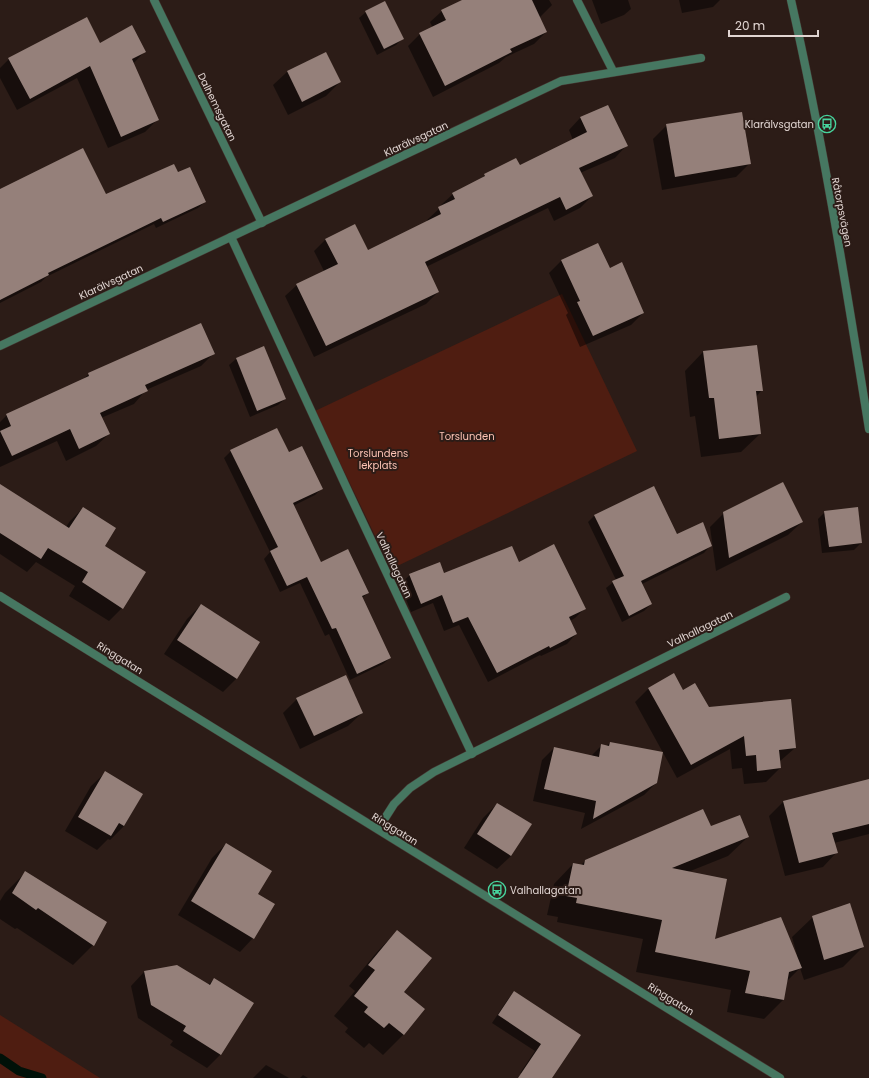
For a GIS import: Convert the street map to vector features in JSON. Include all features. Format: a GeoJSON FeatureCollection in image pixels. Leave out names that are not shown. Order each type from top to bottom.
{"type":"FeatureCollection","features":[{"type":"Feature","properties":{"kind":"street","name":"Dalhemsgatan"},"geometry":{"type":"LineString","coordinates":[[154,0],[262,223]]}},
{"type":"Feature","properties":{"kind":"street"},"geometry":{"type":"LineString","coordinates":[[577,0],[613,71]]}},
{"type":"Feature","properties":{"kind":"street","name":"Råtorpsvägen"},"geometry":{"type":"LineString","coordinates":[[790,0],[800,42],[841,258],[869,429]]}},
{"type":"Feature","properties":{"kind":"street","name":"Klarälvsgatan"},"geometry":{"type":"LineString","coordinates":[[0,346],[561,81],[613,71],[701,58]]}},
{"type":"Feature","properties":{"kind":"street","name":"Valhallagatan"},"geometry":{"type":"LineString","coordinates":[[231,237],[349,493],[472,754]]}},
{"type":"Feature","properties":{"kind":"street","name":"Ringgatan"},"geometry":{"type":"LineString","coordinates":[[0,596],[780,1078]]}},
{"type":"Feature","properties":{"kind":"street","name":"Valhallagatan"},"geometry":{"type":"LineString","coordinates":[[378,829],[394,804],[410,788],[434,772],[786,597]]}},
{"type":"Feature","properties":{"kind":"green space","name":"Torslunden"},"geometry":{"type":"Polygon","coordinates":[[[562,294],[637,451],[391,569],[315,411],[562,294]]]}},
{"type":"Feature","properties":{"kind":"green space"},"geometry":{"type":"Polygon","coordinates":[[[0,1015],[100,1078],[0,1078],[0,1015]]]}},
{"type":"Feature","properties":{"kind":"building"},"geometry":{"type":"Polygon","coordinates":[[[462,0],[532,0],[547,32],[510,49],[512,52],[445,86],[419,33],[446,20],[441,10],[462,0]]]}},
{"type":"Feature","properties":{"kind":"building"},"geometry":{"type":"Polygon","coordinates":[[[385,1],[404,39],[384,49],[365,11],[385,1]]]}},
{"type":"Feature","properties":{"kind":"building"},"geometry":{"type":"Polygon","coordinates":[[[87,17],[100,43],[132,25],[146,52],[132,59],[159,120],[121,137],[90,66],[30,99],[8,58],[87,17]]]}},
{"type":"Feature","properties":{"kind":"building"},"geometry":{"type":"Polygon","coordinates":[[[326,52],[341,82],[302,102],[287,71],[326,52]]]}},
{"type":"Feature","properties":{"kind":"building"},"geometry":{"type":"Polygon","coordinates":[[[608,105],[628,146],[579,168],[593,196],[566,210],[560,197],[425,262],[439,292],[326,346],[296,284],[338,264],[325,239],[355,224],[368,250],[441,214],[438,207],[455,199],[452,193],[485,176],[484,174],[516,158],[520,165],[587,132],[580,117],[608,105]]]}},
{"type":"Feature","properties":{"kind":"building"},"geometry":{"type":"Polygon","coordinates":[[[742,112],[751,164],[675,177],[666,124],[742,112]]]}},
{"type":"Feature","properties":{"kind":"building"},"geometry":{"type":"Polygon","coordinates":[[[83,148],[106,194],[174,164],[178,172],[190,167],[206,202],[163,222],[161,218],[48,273],[49,275],[0,300],[0,189],[83,148]]]}},
{"type":"Feature","properties":{"kind":"building"},"geometry":{"type":"Polygon","coordinates":[[[598,243],[610,268],[622,262],[644,313],[593,336],[577,302],[580,301],[561,260],[598,243]]]}},
{"type":"Feature","properties":{"kind":"building"},"geometry":{"type":"Polygon","coordinates":[[[201,323],[215,354],[145,385],[148,391],[100,413],[110,434],[79,449],[70,429],[12,456],[0,431],[11,426],[6,414],[89,376],[88,373],[201,323]]]}},
{"type":"Feature","properties":{"kind":"building"},"geometry":{"type":"Polygon","coordinates":[[[757,345],[763,391],[756,391],[761,434],[719,439],[714,398],[709,398],[703,351],[757,345]]]}},
{"type":"Feature","properties":{"kind":"building"},"geometry":{"type":"Polygon","coordinates":[[[264,346],[286,399],[257,411],[236,358],[264,346]]]}},
{"type":"Feature","properties":{"kind":"building"},"geometry":{"type":"Polygon","coordinates":[[[277,428],[289,452],[302,446],[323,489],[293,503],[321,562],[348,549],[369,593],[362,596],[391,658],[357,674],[336,628],[332,629],[307,577],[287,586],[270,551],[278,547],[230,450],[277,428]]]}},
{"type":"Feature","properties":{"kind":"building"},"geometry":{"type":"Polygon","coordinates":[[[783,482],[803,522],[729,558],[723,512],[783,482]]]}},
{"type":"Feature","properties":{"kind":"building"},"geometry":{"type":"Polygon","coordinates":[[[0,484],[69,528],[83,507],[116,528],[105,546],[146,572],[123,609],[82,582],[88,572],[48,548],[41,559],[0,533],[0,484]]]}},
{"type":"Feature","properties":{"kind":"building"},"geometry":{"type":"Polygon","coordinates":[[[654,486],[677,534],[703,522],[712,546],[641,581],[652,604],[629,616],[612,581],[624,576],[594,515],[654,486]]]}},
{"type":"Feature","properties":{"kind":"building"},"geometry":{"type":"Polygon","coordinates":[[[858,507],[862,543],[829,547],[824,511],[858,507]]]}},
{"type":"Feature","properties":{"kind":"building"},"geometry":{"type":"Polygon","coordinates":[[[554,544],[586,609],[569,617],[577,634],[550,648],[549,646],[497,673],[468,617],[453,623],[442,595],[421,604],[409,574],[440,562],[444,573],[512,546],[519,562],[554,544]]]}},
{"type":"Feature","properties":{"kind":"building"},"geometry":{"type":"Polygon","coordinates":[[[201,604],[260,642],[237,679],[177,640],[201,604]]]}},
{"type":"Feature","properties":{"kind":"building"},"geometry":{"type":"Polygon","coordinates":[[[674,673],[683,690],[695,683],[709,707],[791,699],[796,748],[779,750],[781,768],[757,771],[756,755],[746,756],[744,736],[691,765],[648,688],[674,673]]]}},
{"type":"Feature","properties":{"kind":"building"},"geometry":{"type":"Polygon","coordinates":[[[346,675],[363,713],[314,736],[296,698],[346,675]]]}},
{"type":"Feature","properties":{"kind":"building"},"geometry":{"type":"Polygon","coordinates":[[[610,742],[663,752],[657,783],[593,819],[596,801],[544,789],[554,747],[599,757],[601,744],[609,746],[610,742]]]}},
{"type":"Feature","properties":{"kind":"building"},"geometry":{"type":"Polygon","coordinates":[[[105,771],[143,794],[124,826],[119,823],[111,836],[78,817],[105,771]]]}},
{"type":"Feature","properties":{"kind":"building"},"geometry":{"type":"Polygon","coordinates":[[[869,779],[869,824],[832,833],[838,853],[799,863],[783,801],[869,779]]]}},
{"type":"Feature","properties":{"kind":"building"},"geometry":{"type":"Polygon","coordinates":[[[497,803],[532,824],[511,856],[477,834],[497,803]]]}},
{"type":"Feature","properties":{"kind":"building"},"geometry":{"type":"Polygon","coordinates":[[[703,809],[711,826],[740,815],[749,837],[672,868],[727,879],[715,939],[781,917],[802,968],[789,972],[784,1000],[745,993],[750,971],[655,952],[662,920],[576,903],[577,898],[566,896],[573,863],[584,865],[585,860],[703,809]]]}},
{"type":"Feature","properties":{"kind":"building"},"geometry":{"type":"Polygon","coordinates":[[[226,843],[272,871],[258,894],[275,904],[254,939],[191,901],[226,843]]]}},
{"type":"Feature","properties":{"kind":"building"},"geometry":{"type":"Polygon","coordinates":[[[25,871],[107,922],[94,946],[38,908],[36,910],[12,893],[25,871]]]}},
{"type":"Feature","properties":{"kind":"building"},"geometry":{"type":"Polygon","coordinates":[[[850,903],[864,947],[824,960],[812,916],[850,903]]]}},
{"type":"Feature","properties":{"kind":"building"},"geometry":{"type":"Polygon","coordinates":[[[397,930],[432,958],[404,992],[425,1009],[404,1035],[389,1023],[384,1028],[364,1012],[368,1007],[354,996],[375,970],[368,965],[397,930]]]}},
{"type":"Feature","properties":{"kind":"building"},"geometry":{"type":"Polygon","coordinates":[[[177,965],[210,985],[214,978],[254,1003],[221,1055],[183,1031],[186,1026],[151,1005],[144,971],[177,965]]]}},
{"type":"Feature","properties":{"kind":"building"},"geometry":{"type":"Polygon","coordinates":[[[514,991],[581,1035],[552,1078],[518,1078],[541,1044],[498,1015],[514,991]]]}},
{"type":"Feature","properties":{"kind":"waterway"},"geometry":{"type":"LineString","coordinates":[[0,1058],[19,1071],[42,1078]]}},
{"type":"Feature","properties":{"kind":"place","name":"Klarälvsgatan"},"geometry":{"type":"Point","coordinates":[827,124]}},
{"type":"Feature","properties":{"kind":"place","name":"Valhallagatan"},"geometry":{"type":"Point","coordinates":[497,890]}},
{"type":"Feature","properties":{"kind":"park label","name":"Torslundens lekplats"},"geometry":{"type":"Point","coordinates":[378,458]}}]}
